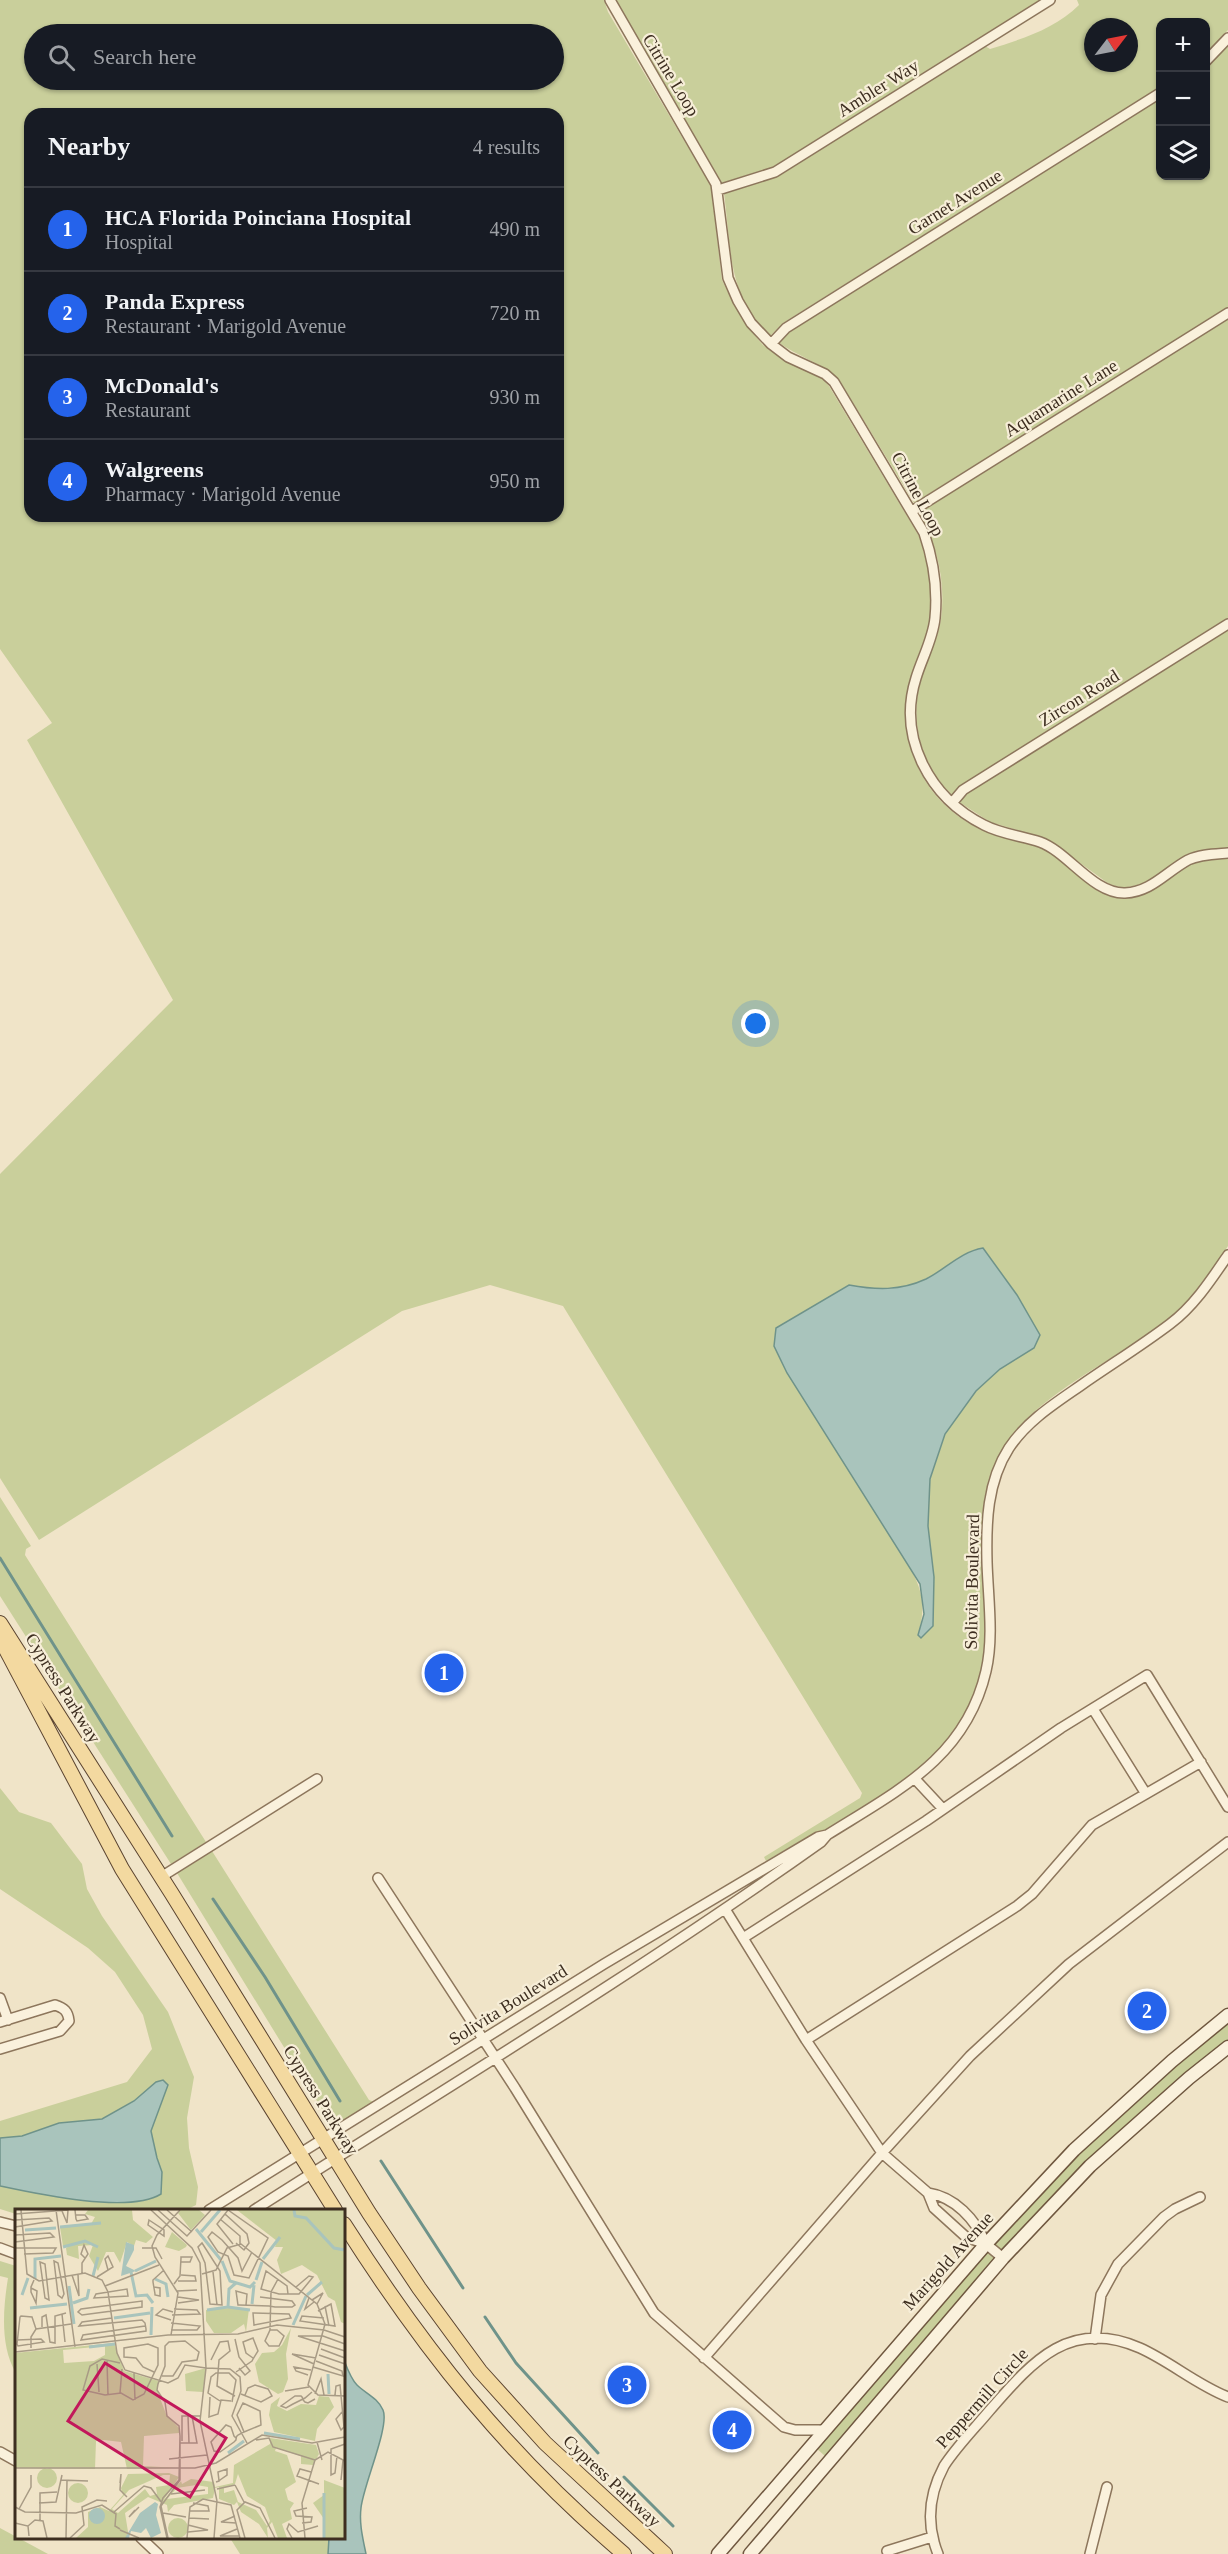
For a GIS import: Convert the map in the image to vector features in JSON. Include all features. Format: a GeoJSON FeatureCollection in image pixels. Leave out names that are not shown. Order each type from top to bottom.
{"type":"FeatureCollection","features":[{"type":"Feature","properties":{"kind":"main road","name":"Cypress Parkway"},"geometry":{"type":"LineString","coordinates":[[0,1623],[419,2288],[480,2371],[545,2444],[665,2554]]}},
{"type":"Feature","properties":{"kind":"main road","name":"Cypress Parkway"},"geometry":{"type":"LineString","coordinates":[[0,1638],[122,1869],[334,2209]]}},
{"type":"Feature","properties":{"kind":"main road","name":"Marigold Avenue"},"geometry":{"type":"LineString","coordinates":[[718,2554],[986,2244],[1074,2150],[1172,2061],[1228,2015]]}},
{"type":"Feature","properties":{"kind":"main road"},"geometry":{"type":"LineString","coordinates":[[750,2554],[1003,2258],[1090,2166],[1189,2078],[1228,2047]]}},
{"type":"Feature","properties":{"kind":"main road"},"geometry":{"type":"LineString","coordinates":[[345,2226],[420,2338],[473,2405],[550,2488],[624,2554]]}},
{"type":"Feature","properties":{"kind":"street","name":"Citrine Loop"},"geometry":{"type":"LineString","coordinates":[[610,0],[718,190],[728,278],[751,323],[771,344],[788,357],[825,374],[834,382],[924,533],[933,560],[937,590],[935,620],[915,679],[911,726],[921,762],[929,778],[951,803],[969,817],[987,827],[1043,843],[1106,888],[1122,893],[1149,888],[1189,860],[1228,853]]}},
{"type":"Feature","properties":{"kind":"street","name":"Ambler Way"},"geometry":{"type":"LineString","coordinates":[[718,190],[775,172],[1050,0]]}},
{"type":"Feature","properties":{"kind":"street"},"geometry":{"type":"LineString","coordinates":[[1210,57],[1228,38]]}},
{"type":"Feature","properties":{"kind":"street","name":"Garnet Avenue"},"geometry":{"type":"LineString","coordinates":[[771,344],[786,328],[1156,96]]}},
{"type":"Feature","properties":{"kind":"street","name":"Aquamarine Lane"},"geometry":{"type":"LineString","coordinates":[[912,511],[1228,313]]}},
{"type":"Feature","properties":{"kind":"street","name":"Zircon Road"},"geometry":{"type":"LineString","coordinates":[[951,803],[963,790],[1228,624]]}},
{"type":"Feature","properties":{"kind":"street","name":"Solivita Boulevard"},"geometry":{"type":"LineString","coordinates":[[257,2209],[725,1909],[828,1835],[915,1779],[950,1747],[970,1715],[986,1670],[989,1636],[986,1529],[993,1482],[1009,1448],[1039,1414],[1172,1323],[1203,1291],[1228,1255]]}},
{"type":"Feature","properties":{"kind":"street"},"geometry":{"type":"LineString","coordinates":[[743,1938],[1147,1675],[1228,1807]]}},
{"type":"Feature","properties":{"kind":"street"},"geometry":{"type":"LineString","coordinates":[[1092,1709],[1146,1794]]}},
{"type":"Feature","properties":{"kind":"street"},"geometry":{"type":"LineString","coordinates":[[806,2040],[897,1980],[1017,1906],[1032,1894],[1092,1825],[1201,1762]]}},
{"type":"Feature","properties":{"kind":"street"},"geometry":{"type":"LineString","coordinates":[[160,1877],[316,1779]]}},
{"type":"Feature","properties":{"kind":"street"},"geometry":{"type":"LineString","coordinates":[[915,1779],[943,1809]]}},
{"type":"Feature","properties":{"kind":"street","name":"Solivita Boulevard"},"geometry":{"type":"LineString","coordinates":[[212,2209],[755,1874],[818,1837],[828,1835]]}},
{"type":"Feature","properties":{"kind":"street"},"geometry":{"type":"LineString","coordinates":[[704,2358],[882,2152],[970,2056],[1069,1964],[1228,1842]]}},
{"type":"Feature","properties":{"kind":"street"},"geometry":{"type":"LineString","coordinates":[[378,1878],[483,2040],[654,2313],[784,2427],[795,2430],[824,2430]]}},
{"type":"Feature","properties":{"kind":"street"},"geometry":{"type":"LineString","coordinates":[[725,1909],[806,2040],[882,2152],[928,2193],[934,2208],[966,2237],[986,2244],[1003,2258]]}},
{"type":"Feature","properties":{"kind":"street"},"geometry":{"type":"LineString","coordinates":[[0,1998],[4,2021],[55,2005],[63,2007],[68,2014],[69,2021],[60,2031],[0,2049]]}},
{"type":"Feature","properties":{"kind":"street"},"geometry":{"type":"LineString","coordinates":[[928,2193],[943,2195],[977,2224],[986,2244]]}},
{"type":"Feature","properties":{"kind":"street"},"geometry":{"type":"LineString","coordinates":[[1095,2339],[1101,2295],[1118,2264],[1164,2217],[1200,2197]]}},
{"type":"Feature","properties":{"kind":"street"},"geometry":{"type":"LineString","coordinates":[[0,2222],[15,2226]]}},
{"type":"Feature","properties":{"kind":"street"},"geometry":{"type":"LineString","coordinates":[[0,2248],[15,2253]]}},
{"type":"Feature","properties":{"kind":"street","name":"Peppermill Circle"},"geometry":{"type":"LineString","coordinates":[[938,2554],[932,2537],[930,2515],[932,2494],[940,2473],[949,2458],[1034,2362],[1058,2347],[1095,2339],[1118,2341],[1140,2348],[1228,2397]]}},
{"type":"Feature","properties":{"kind":"street"},"geometry":{"type":"LineString","coordinates":[[0,2452],[15,2460]]}},
{"type":"Feature","properties":{"kind":"street"},"geometry":{"type":"LineString","coordinates":[[1090,2554],[1107,2487]]}},
{"type":"Feature","properties":{"kind":"street"},"geometry":{"type":"LineString","coordinates":[[888,2551],[932,2537]]}},
{"type":"Feature","properties":{"kind":"street"},"geometry":{"type":"LineString","coordinates":[[142,2539],[158,2554]]}},
{"type":"Feature","properties":{"kind":"green space"},"geometry":{"type":"Polygon","coordinates":[[[0,0],[604,0],[608,12],[711,186],[722,280],[733,303],[747,326],[763,345],[785,361],[822,378],[829,386],[919,536],[929,577],[931,610],[928,629],[910,681],[907,722],[909,742],[924,779],[950,810],[967,822],[976,827],[1040,847],[1060,860],[1088,884],[1120,898],[1141,896],[1196,862],[1228,858],[1228,1246],[1201,1285],[1177,1311],[1148,1334],[1058,1393],[1019,1427],[1004,1447],[991,1474],[982,1516],[985,1629],[981,1669],[972,1698],[959,1724],[942,1746],[922,1765],[899,1783],[826,1830],[816,1832],[766,1861],[764,1857],[860,1798],[862,1793],[563,1306],[490,1285],[402,1311],[39,1540],[0,1478],[0,1174],[173,1000],[27,740],[52,723],[0,649],[0,0]],[[983,1248],[960,1257],[926,1279],[907,1286],[868,1288],[848,1285],[899,1549],[912,1571],[922,1600],[918,1635],[933,1626],[934,1577],[928,1526],[930,1479],[945,1434],[976,1391],[1000,1369],[1034,1348],[1040,1335],[1017,1295],[983,1248]]]}},
{"type":"Feature","properties":{"kind":"green space"},"geometry":{"type":"Polygon","coordinates":[[[616,0],[1040,0],[773,167],[722,183],[616,0]]]}},
{"type":"Feature","properties":{"kind":"green space"},"geometry":{"type":"Polygon","coordinates":[[[1077,0],[1228,0],[1228,30],[1210,49],[1210,18],[1156,18],[1156,90],[783,323],[770,336],[756,321],[738,287],[730,251],[724,193],[777,176],[985,46],[990,49],[1038,32],[1079,5],[1077,0]]]}},
{"type":"Feature","properties":{"kind":"green space"},"geometry":{"type":"Polygon","coordinates":[[[1228,45],[1228,308],[914,503],[838,378],[778,342],[789,332],[1156,102],[1156,180],[1210,180],[1210,64],[1228,45]]]}},
{"type":"Feature","properties":{"kind":"green space"},"geometry":{"type":"Polygon","coordinates":[[[1228,319],[1228,618],[960,786],[952,795],[941,783],[925,757],[917,727],[918,696],[923,672],[939,627],[942,605],[939,564],[931,538],[919,512],[1228,319]]]}},
{"type":"Feature","properties":{"kind":"green space"},"geometry":{"type":"Polygon","coordinates":[[[1228,630],[1228,848],[1203,850],[1186,856],[1147,883],[1123,888],[1109,884],[1047,839],[990,822],[959,802],[966,794],[1228,630]]]}},
{"type":"Feature","properties":{"kind":"green space"},"geometry":{"type":"Polygon","coordinates":[[[0,1497],[31,1546],[26,1549],[25,1555],[206,1842],[171,1864],[0,1596],[0,1497]]]}},
{"type":"Feature","properties":{"kind":"green space"},"geometry":{"type":"Polygon","coordinates":[[[0,1788],[19,1812],[51,1823],[82,1864],[87,1889],[102,1916],[168,2012],[194,2077],[187,2118],[189,2148],[198,2187],[196,2205],[188,2209],[15,2209],[15,2214],[0,2209],[0,2121],[127,2082],[152,2049],[143,2015],[115,1972],[88,1948],[0,1889],[0,1788]]]}},
{"type":"Feature","properties":{"kind":"green space"},"geometry":{"type":"Polygon","coordinates":[[[212,1851],[369,2100],[374,2102],[333,2127],[177,1873],[212,1851]]]}},
{"type":"Feature","properties":{"kind":"green space"},"geometry":{"type":"Polygon","coordinates":[[[1228,2022],[1228,2040],[1189,2071],[1003,2251],[994,2243],[1078,2154],[1176,2065],[1228,2022]]]}},
{"type":"Feature","properties":{"kind":"green space"},"geometry":{"type":"Polygon","coordinates":[[[986,2251],[995,2259],[826,2457],[816,2448],[829,2436],[830,2432],[986,2251]]]}},
{"type":"Feature","properties":{"kind":"green space"},"geometry":{"type":"Polygon","coordinates":[[[0,2261],[15,2266],[15,2371],[7,2352],[4,2327],[8,2278],[0,2276],[0,2261]]]}},
{"type":"Feature","properties":{"kind":"green space"},"geometry":{"type":"Polygon","coordinates":[[[0,2528],[15,2536],[15,2539],[20,2539],[48,2554],[0,2554],[0,2528]]]}},
{"type":"Feature","properties":{"kind":"green space"},"geometry":{"type":"Polygon","coordinates":[[[231,2539],[329,2539],[328,2554],[240,2554],[231,2539]]]}},
{"type":"Feature","properties":{"kind":"water"},"geometry":{"type":"Polygon","coordinates":[[[983,1248],[1017,1295],[1040,1335],[1034,1348],[1000,1369],[976,1391],[945,1434],[930,1479],[928,1526],[934,1577],[933,1626],[921,1638],[918,1635],[924,1614],[920,1584],[787,1373],[774,1346],[776,1328],[849,1285],[869,1288],[907,1286],[926,1279],[960,1257],[983,1248]]]}},
{"type":"Feature","properties":{"kind":"water"},"geometry":{"type":"Polygon","coordinates":[[[163,2080],[168,2085],[151,2131],[162,2172],[161,2194],[146,2200],[128,2202],[82,2201],[0,2186],[0,2138],[22,2136],[59,2123],[102,2119],[134,2101],[156,2082],[163,2080]]]}},
{"type":"Feature","properties":{"kind":"water"},"geometry":{"type":"Polygon","coordinates":[[[345,2363],[355,2383],[381,2406],[384,2418],[380,2442],[361,2508],[361,2526],[366,2554],[328,2554],[329,2539],[345,2539],[345,2363]]]}},
{"type":"Feature","properties":{"kind":"waterway"},"geometry":{"type":"LineString","coordinates":[[0,1558],[172,1836]]}},
{"type":"Feature","properties":{"kind":"waterway"},"geometry":{"type":"LineString","coordinates":[[213,1899],[265,1977],[340,2101]]}},
{"type":"Feature","properties":{"kind":"waterway"},"geometry":{"type":"LineString","coordinates":[[381,2161],[463,2288]]}},
{"type":"Feature","properties":{"kind":"waterway"},"geometry":{"type":"LineString","coordinates":[[485,2317],[516,2363],[598,2453]]}},
{"type":"Feature","properties":{"kind":"waterway"},"geometry":{"type":"LineString","coordinates":[[624,2477],[673,2526]]}},
{"type":"Feature","properties":{"kind":"place","name":"HCA Florida Poinciana Hospital"},"geometry":{"type":"Point","coordinates":[444,1673]}},
{"type":"Feature","properties":{"kind":"place","name":"Panda Express"},"geometry":{"type":"Point","coordinates":[1147,2011]}},
{"type":"Feature","properties":{"kind":"place","name":"McDonald's"},"geometry":{"type":"Point","coordinates":[627,2385]}},
{"type":"Feature","properties":{"kind":"place","name":"Walgreens"},"geometry":{"type":"Point","coordinates":[732,2430]}}]}
